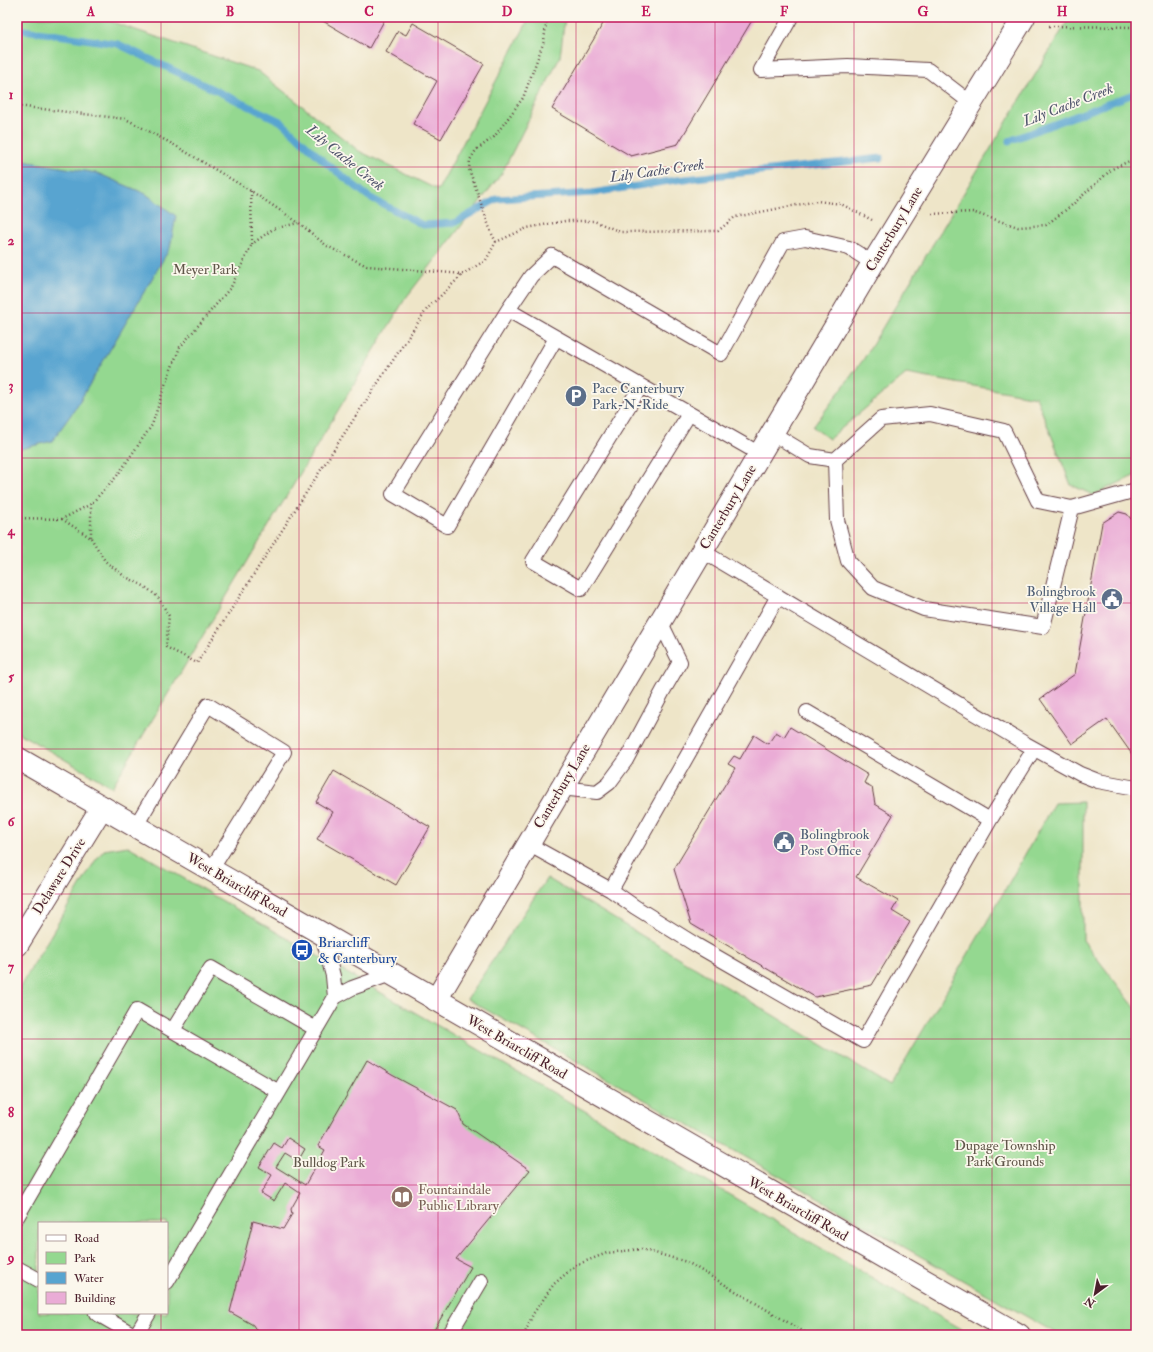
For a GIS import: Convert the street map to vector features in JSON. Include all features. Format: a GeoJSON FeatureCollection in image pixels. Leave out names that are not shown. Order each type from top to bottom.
{"type":"FeatureCollection","features":[{"type":"Feature","properties":{"kind":"street","name":"Canterbury Lane"},"geometry":{"type":"LineString","coordinates":[[436,1000],[873,263],[1024,17]]}},
{"type":"Feature","properties":{"kind":"street","name":"West Briarcliff Road"},"geometry":{"type":"LineString","coordinates":[[17,758],[1019,1335]]}},
{"type":"Feature","properties":{"kind":"street","name":"Delaware Drive"},"geometry":{"type":"LineString","coordinates":[[17,945],[102,807]]}},
{"type":"Feature","properties":{"kind":"lane"},"geometry":{"type":"LineString","coordinates":[[791,17],[761,70],[848,66],[928,70],[971,104]]}},
{"type":"Feature","properties":{"kind":"lane"},"geometry":{"type":"LineString","coordinates":[[556,338],[448,526],[393,494],[530,276],[552,256],[721,354],[783,242],[805,238],[849,248],[873,263]]}},
{"type":"Feature","properties":{"kind":"lane"},"geometry":{"type":"LineString","coordinates":[[508,310],[760,454]]}},
{"type":"Feature","properties":{"kind":"lane"},"geometry":{"type":"LineString","coordinates":[[641,386],[533,561],[581,589],[689,414]]}},
{"type":"Feature","properties":{"kind":"lane"},"geometry":{"type":"LineString","coordinates":[[835,460],[881,419],[930,414],[1004,431],[1038,501],[1072,508],[1136,490]]}},
{"type":"Feature","properties":{"kind":"lane"},"geometry":{"type":"LineString","coordinates":[[772,433],[810,456],[835,460]]}},
{"type":"Feature","properties":{"kind":"lane"},"geometry":{"type":"LineString","coordinates":[[835,460],[838,524],[848,560],[873,588],[924,610],[1042,627],[1072,508]]}},
{"type":"Feature","properties":{"kind":"lane"},"geometry":{"type":"LineString","coordinates":[[702,551],[1034,749],[1080,774],[1098,781],[1136,788]]}},
{"type":"Feature","properties":{"kind":"lane"},"geometry":{"type":"LineString","coordinates":[[610,890],[778,596]]}},
{"type":"Feature","properties":{"kind":"lane"},"geometry":{"type":"LineString","coordinates":[[561,788],[596,792],[609,783],[626,760],[680,662],[660,621]]}},
{"type":"Feature","properties":{"kind":"lane"},"geometry":{"type":"LineString","coordinates":[[135,827],[208,705],[284,752],[211,870]]}},
{"type":"Feature","properties":{"kind":"lane"},"geometry":{"type":"LineString","coordinates":[[807,712],[990,820]]}},
{"type":"Feature","properties":{"kind":"lane"},"geometry":{"type":"LineString","coordinates":[[528,844],[610,890],[696,945],[863,1041],[990,820],[1034,749]]}},
{"type":"Feature","properties":{"kind":"lane"},"geometry":{"type":"LineString","coordinates":[[322,934],[333,976],[335,997]]}},
{"type":"Feature","properties":{"kind":"lane"},"geometry":{"type":"LineString","coordinates":[[173,1030],[211,968],[316,1029]]}},
{"type":"Feature","properties":{"kind":"lane"},"geometry":{"type":"LineString","coordinates":[[168,1280],[335,997],[352,988],[391,974]]}},
{"type":"Feature","properties":{"kind":"lane"},"geometry":{"type":"LineString","coordinates":[[17,1217],[137,1010],[279,1092]]}},
{"type":"Feature","properties":{"kind":"lane"},"geometry":{"type":"LineString","coordinates":[[17,1268],[38,1279]]}},
{"type":"Feature","properties":{"kind":"lane"},"geometry":{"type":"LineString","coordinates":[[449,1335],[481,1281]]}},
{"type":"Feature","properties":{"kind":"lane"},"geometry":{"type":"LineString","coordinates":[[98,1314],[135,1335],[148,1314]]}},
{"type":"Feature","properties":{"kind":"path"},"geometry":{"type":"LineString","coordinates":[[496,242],[468,169],[470,160],[476,150],[494,137],[523,98],[544,41],[547,17]]}},
{"type":"Feature","properties":{"kind":"path"},"geometry":{"type":"LineString","coordinates":[[1049,26],[1136,27]]}},
{"type":"Feature","properties":{"kind":"path"},"geometry":{"type":"LineString","coordinates":[[17,106],[126,118],[251,191],[299,223],[328,246],[367,266],[463,274]]}},
{"type":"Feature","properties":{"kind":"path"},"geometry":{"type":"LineString","coordinates":[[927,215],[972,212],[1018,227],[1046,225],[1071,206],[1112,169],[1136,158]]}},
{"type":"Feature","properties":{"kind":"path"},"geometry":{"type":"LineString","coordinates":[[17,518],[62,519],[91,504],[117,476],[152,425],[166,382],[180,347],[231,287],[252,244],[251,191]]}},
{"type":"Feature","properties":{"kind":"path"},"geometry":{"type":"LineString","coordinates":[[62,519],[91,538],[105,561],[124,576],[144,586],[158,597],[169,616],[166,647],[197,663],[340,440],[427,309],[463,274],[486,260],[496,242],[527,228],[566,221],[594,221],[620,232],[718,231],[735,217],[817,201],[842,204],[872,220]]}},
{"type":"Feature","properties":{"kind":"path"},"geometry":{"type":"LineString","coordinates":[[252,244],[273,229],[299,223]]}},
{"type":"Feature","properties":{"kind":"path"},"geometry":{"type":"LineString","coordinates":[[91,504],[91,538]]}},
{"type":"Feature","properties":{"kind":"path"},"geometry":{"type":"LineString","coordinates":[[524,1335],[533,1314],[554,1284],[576,1265],[607,1253],[641,1249],[687,1262],[809,1335]]}},
{"type":"Feature","properties":{"kind":"green space","name":"Meyer Park"},"geometry":{"type":"Polygon","coordinates":[[[17,17],[97,17],[258,71],[359,151],[438,190],[529,19],[536,17],[565,17],[560,57],[502,173],[405,299],[112,787],[17,732],[17,17]]]}},
{"type":"Feature","properties":{"kind":"green space"},"geometry":{"type":"Polygon","coordinates":[[[1070,17],[1136,17],[1136,475],[1093,495],[1071,485],[1036,397],[906,374],[829,439],[813,427],[863,360],[1070,17]]]}},
{"type":"Feature","properties":{"kind":"green space","name":"Dupage Township Park Grounds"},"geometry":{"type":"Polygon","coordinates":[[[1083,802],[1083,940],[1136,1009],[1136,1335],[1059,1335],[467,999],[547,878],[890,1086],[984,927],[1054,803],[1083,802]]]}},
{"type":"Feature","properties":{"kind":"green space","name":"Bulldog Park"},"geometry":{"type":"Polygon","coordinates":[[[128,846],[971,1335],[17,1335],[17,992],[95,861],[104,850],[128,846]]]}},
{"type":"Feature","properties":{"kind":"water"},"geometry":{"type":"Polygon","coordinates":[[[17,160],[97,173],[146,194],[176,216],[170,248],[75,409],[52,441],[17,450],[17,160]]]}},
{"type":"Feature","properties":{"kind":"building"},"geometry":{"type":"Polygon","coordinates":[[[316,17],[382,17],[385,19],[369,48],[316,17]]]}},
{"type":"Feature","properties":{"kind":"building"},"geometry":{"type":"Polygon","coordinates":[[[607,17],[754,17],[678,144],[631,156],[552,109],[607,17]]]}},
{"type":"Feature","properties":{"kind":"building"},"geometry":{"type":"Polygon","coordinates":[[[413,23],[484,64],[441,139],[413,124],[437,81],[386,52],[398,31],[406,35],[413,23]]]}},
{"type":"Feature","properties":{"kind":"building","name":"Bolingbrook Village Hall"},"geometry":{"type":"Polygon","coordinates":[[[1119,512],[1127,514],[1131,519],[1136,516],[1136,760],[1107,719],[1072,744],[1040,699],[1075,674],[1102,523],[1119,512]]]}},
{"type":"Feature","properties":{"kind":"building","name":"Bolingbrook Post Office"},"geometry":{"type":"Polygon","coordinates":[[[790,727],[868,775],[864,783],[872,787],[875,804],[893,815],[856,877],[898,901],[892,911],[910,922],[872,985],[815,997],[691,924],[674,869],[735,768],[728,764],[734,756],[740,759],[754,735],[768,744],[776,732],[784,737],[790,727]]]}},
{"type":"Feature","properties":{"kind":"building"},"geometry":{"type":"Polygon","coordinates":[[[334,771],[430,827],[396,885],[317,839],[333,812],[316,802],[334,771]]]}},
{"type":"Feature","properties":{"kind":"building","name":"Fountaindale Public Library"},"geometry":{"type":"Polygon","coordinates":[[[367,1060],[457,1110],[463,1124],[530,1170],[456,1259],[471,1267],[431,1335],[259,1335],[253,1325],[230,1312],[253,1221],[283,1229],[292,1214],[291,1209],[300,1193],[285,1183],[274,1201],[261,1193],[272,1175],[259,1167],[274,1143],[282,1148],[288,1138],[305,1149],[298,1161],[285,1153],[276,1167],[305,1185],[325,1150],[318,1146],[367,1060]]]}},
{"type":"Feature","properties":{"kind":"waterway","name":"Lily Cache Creek"},"geometry":{"type":"LineString","coordinates":[[17,29],[118,44],[280,121],[326,163],[369,197],[423,225],[454,223],[497,199],[592,193],[676,180],[881,158]]}},
{"type":"Feature","properties":{"kind":"waterway","name":"Lily Cache Creek"},"geometry":{"type":"LineString","coordinates":[[1009,141],[1136,93]]}},
{"type":"Feature","properties":{"kind":"place","name":"Pace Canterbury Park-N-Ride"},"geometry":{"type":"Point","coordinates":[576,396]}},
{"type":"Feature","properties":{"kind":"place","name":"Bolingbrook Village Hall"},"geometry":{"type":"Point","coordinates":[1112,599]}},
{"type":"Feature","properties":{"kind":"place","name":"Bolingbrook Post Office"},"geometry":{"type":"Point","coordinates":[784,842]}},
{"type":"Feature","properties":{"kind":"place","name":"Briarcliff & Canterbury"},"geometry":{"type":"Point","coordinates":[302,950]}},
{"type":"Feature","properties":{"kind":"place","name":"Fountaindale Public Library"},"geometry":{"type":"Point","coordinates":[402,1197]}}]}
